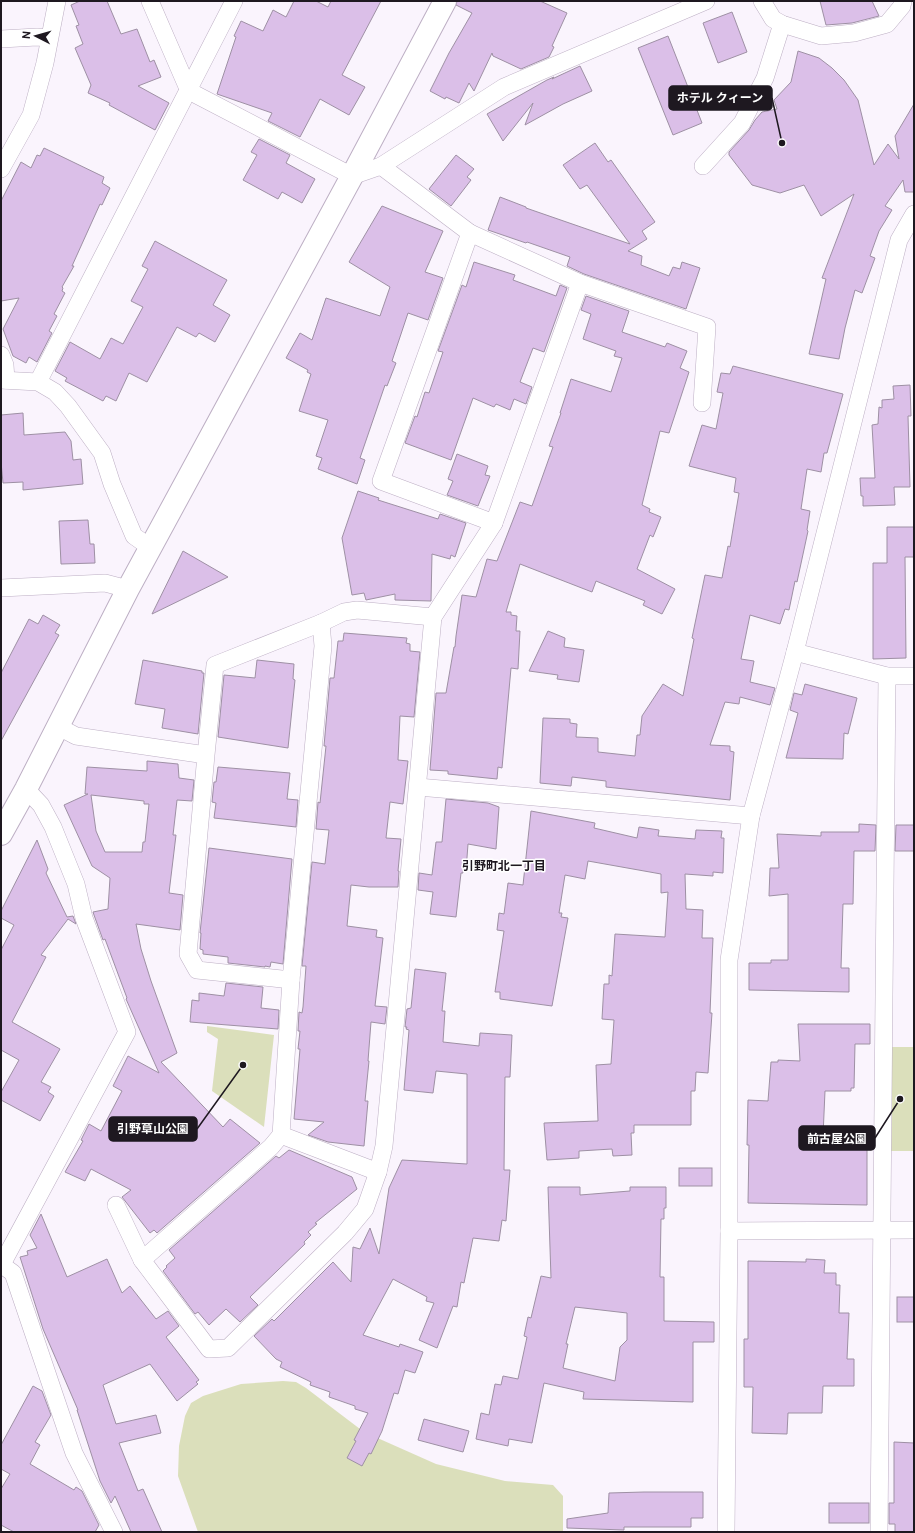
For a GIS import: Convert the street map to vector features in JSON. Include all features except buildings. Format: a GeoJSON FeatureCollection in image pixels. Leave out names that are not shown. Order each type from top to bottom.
{"type":"FeatureCollection","features":[{"type":"Feature","properties":{"kind":"street"},"geometry":{"type":"LineString","coordinates":[[1,169],[30,115],[44,63],[57,1]]}},
{"type":"Feature","properties":{"kind":"street"},"geometry":{"type":"LineString","coordinates":[[150,1],[189,91],[352,176],[381,166],[504,86],[706,1]]}},
{"type":"Feature","properties":{"kind":"street"},"geometry":{"type":"LineString","coordinates":[[38,382],[234,1]]}},
{"type":"Feature","properties":{"kind":"street"},"geometry":{"type":"LineString","coordinates":[[1,834],[26,789],[128,589],[445,1]]}},
{"type":"Feature","properties":{"kind":"street"},"geometry":{"type":"LineString","coordinates":[[762,1],[773,19],[782,24],[821,36],[854,32],[887,24],[902,6],[903,1]]}},
{"type":"Feature","properties":{"kind":"street"},"geometry":{"type":"LineString","coordinates":[[704,166],[742,123],[765,78],[782,24]]}},
{"type":"Feature","properties":{"kind":"street"},"geometry":{"type":"LineString","coordinates":[[1,39],[37,36],[49,38]]}},
{"type":"Feature","properties":{"kind":"street"},"geometry":{"type":"LineString","coordinates":[[381,166],[470,233],[580,284],[707,327],[702,403]]}},
{"type":"Feature","properties":{"kind":"street"},"geometry":{"type":"LineString","coordinates":[[726,1532],[729,1231],[729,960],[751,816],[795,652],[899,240],[914,214]]}},
{"type":"Feature","properties":{"kind":"street"},"geometry":{"type":"LineString","coordinates":[[470,233],[381,481],[494,523]]}},
{"type":"Feature","properties":{"kind":"street"},"geometry":{"type":"LineString","coordinates":[[116,1205],[142,1260],[209,1349],[228,1348],[345,1233],[365,1209],[378,1172],[384,1146],[433,617],[494,523],[580,284]]}},
{"type":"Feature","properties":{"kind":"street"},"geometry":{"type":"LineString","coordinates":[[1,355],[5,365],[3,380],[38,382],[55,392],[68,406],[102,453],[112,484],[134,536],[151,548]]}},
{"type":"Feature","properties":{"kind":"street"},"geometry":{"type":"LineString","coordinates":[[1,588],[105,583],[128,589]]}},
{"type":"Feature","properties":{"kind":"street"},"geometry":{"type":"LineString","coordinates":[[291,980],[197,970],[188,954],[215,665],[344,612],[357,610],[433,617]]}},
{"type":"Feature","properties":{"kind":"street"},"geometry":{"type":"LineString","coordinates":[[142,1260],[271,1147],[281,1135],[291,980],[323,646],[320,623]]}},
{"type":"Feature","properties":{"kind":"street"},"geometry":{"type":"LineString","coordinates":[[795,652],[887,676],[914,676]]}},
{"type":"Feature","properties":{"kind":"street"},"geometry":{"type":"LineString","coordinates":[[879,1532],[887,676]]}},
{"type":"Feature","properties":{"kind":"street"},"geometry":{"type":"LineString","coordinates":[[57,726],[76,736],[206,755]]}},
{"type":"Feature","properties":{"kind":"street"},"geometry":{"type":"LineString","coordinates":[[418,787],[751,816]]}},
{"type":"Feature","properties":{"kind":"street"},"geometry":{"type":"LineString","coordinates":[[26,789],[41,805],[53,827],[76,884],[84,918],[127,1032],[2,1266],[13,1273],[74,1453],[114,1532]]}},
{"type":"Feature","properties":{"kind":"street"},"geometry":{"type":"LineString","coordinates":[[281,1135],[378,1172]]}},
{"type":"Feature","properties":{"kind":"street"},"geometry":{"type":"LineString","coordinates":[[729,1231],[914,1230]]}},
{"type":"Feature","properties":{"kind":"green space"},"geometry":{"type":"Polygon","coordinates":[[[207,1026],[274,1035],[264,1127],[212,1091],[218,1039],[207,1032],[207,1026]]]}},
{"type":"Feature","properties":{"kind":"green space"},"geometry":{"type":"Polygon","coordinates":[[[887,1047],[914,1047],[914,1151],[886,1151],[887,1047]]]}},
{"type":"Feature","properties":{"kind":"green space"},"geometry":{"type":"Polygon","coordinates":[[[283,1381],[296,1382],[306,1388],[364,1432],[436,1464],[505,1481],[553,1485],[563,1496],[563,1532],[198,1532],[178,1476],[179,1446],[185,1416],[191,1403],[203,1396],[241,1384],[283,1381]]]}},
{"type":"Feature","properties":{"kind":"place","name":"ホテル クィーン"},"geometry":{"type":"Point","coordinates":[782,143]}},
{"type":"Feature","properties":{"kind":"place","name":"引野草山公園"},"geometry":{"type":"Point","coordinates":[243,1065]}},
{"type":"Feature","properties":{"kind":"place","name":"前古屋公園"},"geometry":{"type":"Point","coordinates":[900,1099]}},
{"type":"Feature","properties":{"kind":"district","name":"引野町北一丁目"},"geometry":{"type":"Point","coordinates":[504,866]}}]}
